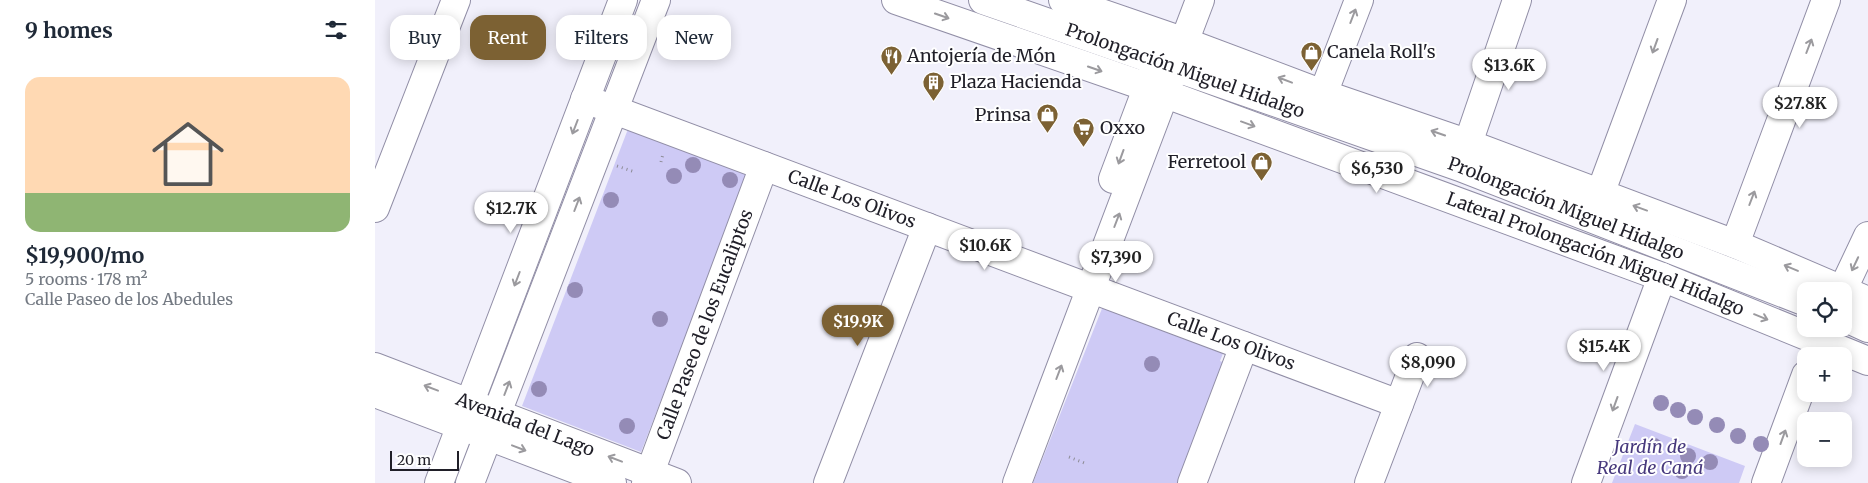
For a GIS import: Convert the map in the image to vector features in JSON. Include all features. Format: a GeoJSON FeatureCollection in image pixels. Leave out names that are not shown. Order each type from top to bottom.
{"type":"FeatureCollection","features":[{"type":"Feature","properties":{"kind":"street"},"geometry":{"type":"LineString","coordinates":[[375,208],[456,0]]}},
{"type":"Feature","properties":{"kind":"street"},"geometry":{"type":"LineString","coordinates":[[439,483],[623,0]]}},
{"type":"Feature","properties":{"kind":"street"},"geometry":{"type":"LineString","coordinates":[[470,483],[656,0]]}},
{"type":"Feature","properties":{"kind":"street","name":"Lateral Prolongación Miguel Hidalgo"},"geometry":{"type":"LineString","coordinates":[[896,0],[1161,78],[1662,277],[1814,347]]}},
{"type":"Feature","properties":{"kind":"street","name":"Prolongación Miguel Hidalgo"},"geometry":{"type":"LineString","coordinates":[[983,0],[1161,78],[1464,156],[1797,298]]}},
{"type":"Feature","properties":{"kind":"street"},"geometry":{"type":"LineString","coordinates":[[1063,0],[1176,39],[1323,94],[1464,156],[1600,194],[1735,244],[1822,282]]}},
{"type":"Feature","properties":{"kind":"street"},"geometry":{"type":"LineString","coordinates":[[1176,39],[1180,0]]}},
{"type":"Feature","properties":{"kind":"street"},"geometry":{"type":"LineString","coordinates":[[1017,483],[1083,286],[1161,78],[1176,39],[1200,0]]}},
{"type":"Feature","properties":{"kind":"street"},"geometry":{"type":"LineString","coordinates":[[1323,94],[1359,0]]}},
{"type":"Feature","properties":{"kind":"street"},"geometry":{"type":"LineString","coordinates":[[1464,156],[1517,0]]}},
{"type":"Feature","properties":{"kind":"street"},"geometry":{"type":"LineString","coordinates":[[1600,194],[1672,0]]}},
{"type":"Feature","properties":{"kind":"street"},"geometry":{"type":"LineString","coordinates":[[1735,244],[1826,0]]}},
{"type":"Feature","properties":{"kind":"street","name":"Calle Los Olivos"},"geometry":{"type":"LineString","coordinates":[[585,99],[1399,404]]}},
{"type":"Feature","properties":{"kind":"street","name":"Calle Paseo de los Eucaliptos"},"geometry":{"type":"LineString","coordinates":[[648,478],[764,166]]}},
{"type":"Feature","properties":{"kind":"street"},"geometry":{"type":"LineString","coordinates":[[828,483],[927,227]]}},
{"type":"Feature","properties":{"kind":"street"},"geometry":{"type":"LineString","coordinates":[[1846,282],[1868,236]]}},
{"type":"Feature","properties":{"kind":"street"},"geometry":{"type":"LineString","coordinates":[[1586,483],[1662,277]]}},
{"type":"Feature","properties":{"kind":"street"},"geometry":{"type":"LineString","coordinates":[[999,483],[1083,286]]}},
{"type":"Feature","properties":{"kind":"street"},"geometry":{"type":"LineString","coordinates":[[1852,295],[1868,301]]}},
{"type":"Feature","properties":{"kind":"street"},"geometry":{"type":"LineString","coordinates":[[1852,321],[1868,328]]}},
{"type":"Feature","properties":{"kind":"street"},"geometry":{"type":"LineString","coordinates":[[1192,483],[1244,346]]}},
{"type":"Feature","properties":{"kind":"street"},"geometry":{"type":"LineString","coordinates":[[1369,483],[1417,357]]}},
{"type":"Feature","properties":{"kind":"street","name":"Lateral Prolongación Miguel Hidalgo"},"geometry":{"type":"LineString","coordinates":[[1852,357],[1868,361]]}},
{"type":"Feature","properties":{"kind":"street","name":"Avenida del Lago"},"geometry":{"type":"LineString","coordinates":[[375,367],[465,414],[493,425],[648,478],[677,483]]}},
{"type":"Feature","properties":{"kind":"street","name":"Avenida del Lago"},"geometry":{"type":"LineString","coordinates":[[375,393],[465,414]]}},
{"type":"Feature","properties":{"kind":"street"},"geometry":{"type":"LineString","coordinates":[[1766,483],[1797,399]]}},
{"type":"Feature","properties":{"kind":"street","name":"Avenida del Lago"},"geometry":{"type":"LineString","coordinates":[[493,425],[611,483]]}},
{"type":"Feature","properties":{"kind":"path"},"geometry":{"type":"LineString","coordinates":[[617,166],[635,172]]}},
{"type":"Feature","properties":{"kind":"path"},"geometry":{"type":"LineString","coordinates":[[1069,457],[1087,464]]}},
{"type":"Feature","properties":{"kind":"green space"},"geometry":{"type":"Polygon","coordinates":[[[628,129],[748,175],[641,452],[522,406],[628,129]]]}},
{"type":"Feature","properties":{"kind":"green space"},"geometry":{"type":"Polygon","coordinates":[[[1103,306],[1224,351],[1220,361],[1227,364],[1182,483],[1033,483],[1103,306]]]}},
{"type":"Feature","properties":{"kind":"green space","name":"Jardín de Real de Caná"},"geometry":{"type":"Polygon","coordinates":[[[1635,424],[1745,466],[1739,483],[1612,483],[1635,424]]]}},
{"type":"Feature","properties":{"kind":"place","name":"Canela Roll's"},"geometry":{"type":"Point","coordinates":[1311,71]}},
{"type":"Feature","properties":{"kind":"place","name":"Antojería de Món"},"geometry":{"type":"Point","coordinates":[891,75]}},
{"type":"Feature","properties":{"kind":"place","name":"Plaza Hacienda"},"geometry":{"type":"Point","coordinates":[934,101]}},
{"type":"Feature","properties":{"kind":"place","name":"Prinsa"},"geometry":{"type":"Point","coordinates":[1047,134]}},
{"type":"Feature","properties":{"kind":"place","name":"Oxxo"},"geometry":{"type":"Point","coordinates":[1084,147]}},
{"type":"Feature","properties":{"kind":"place","name":"Ferretool"},"geometry":{"type":"Point","coordinates":[1262,181]}}]}
